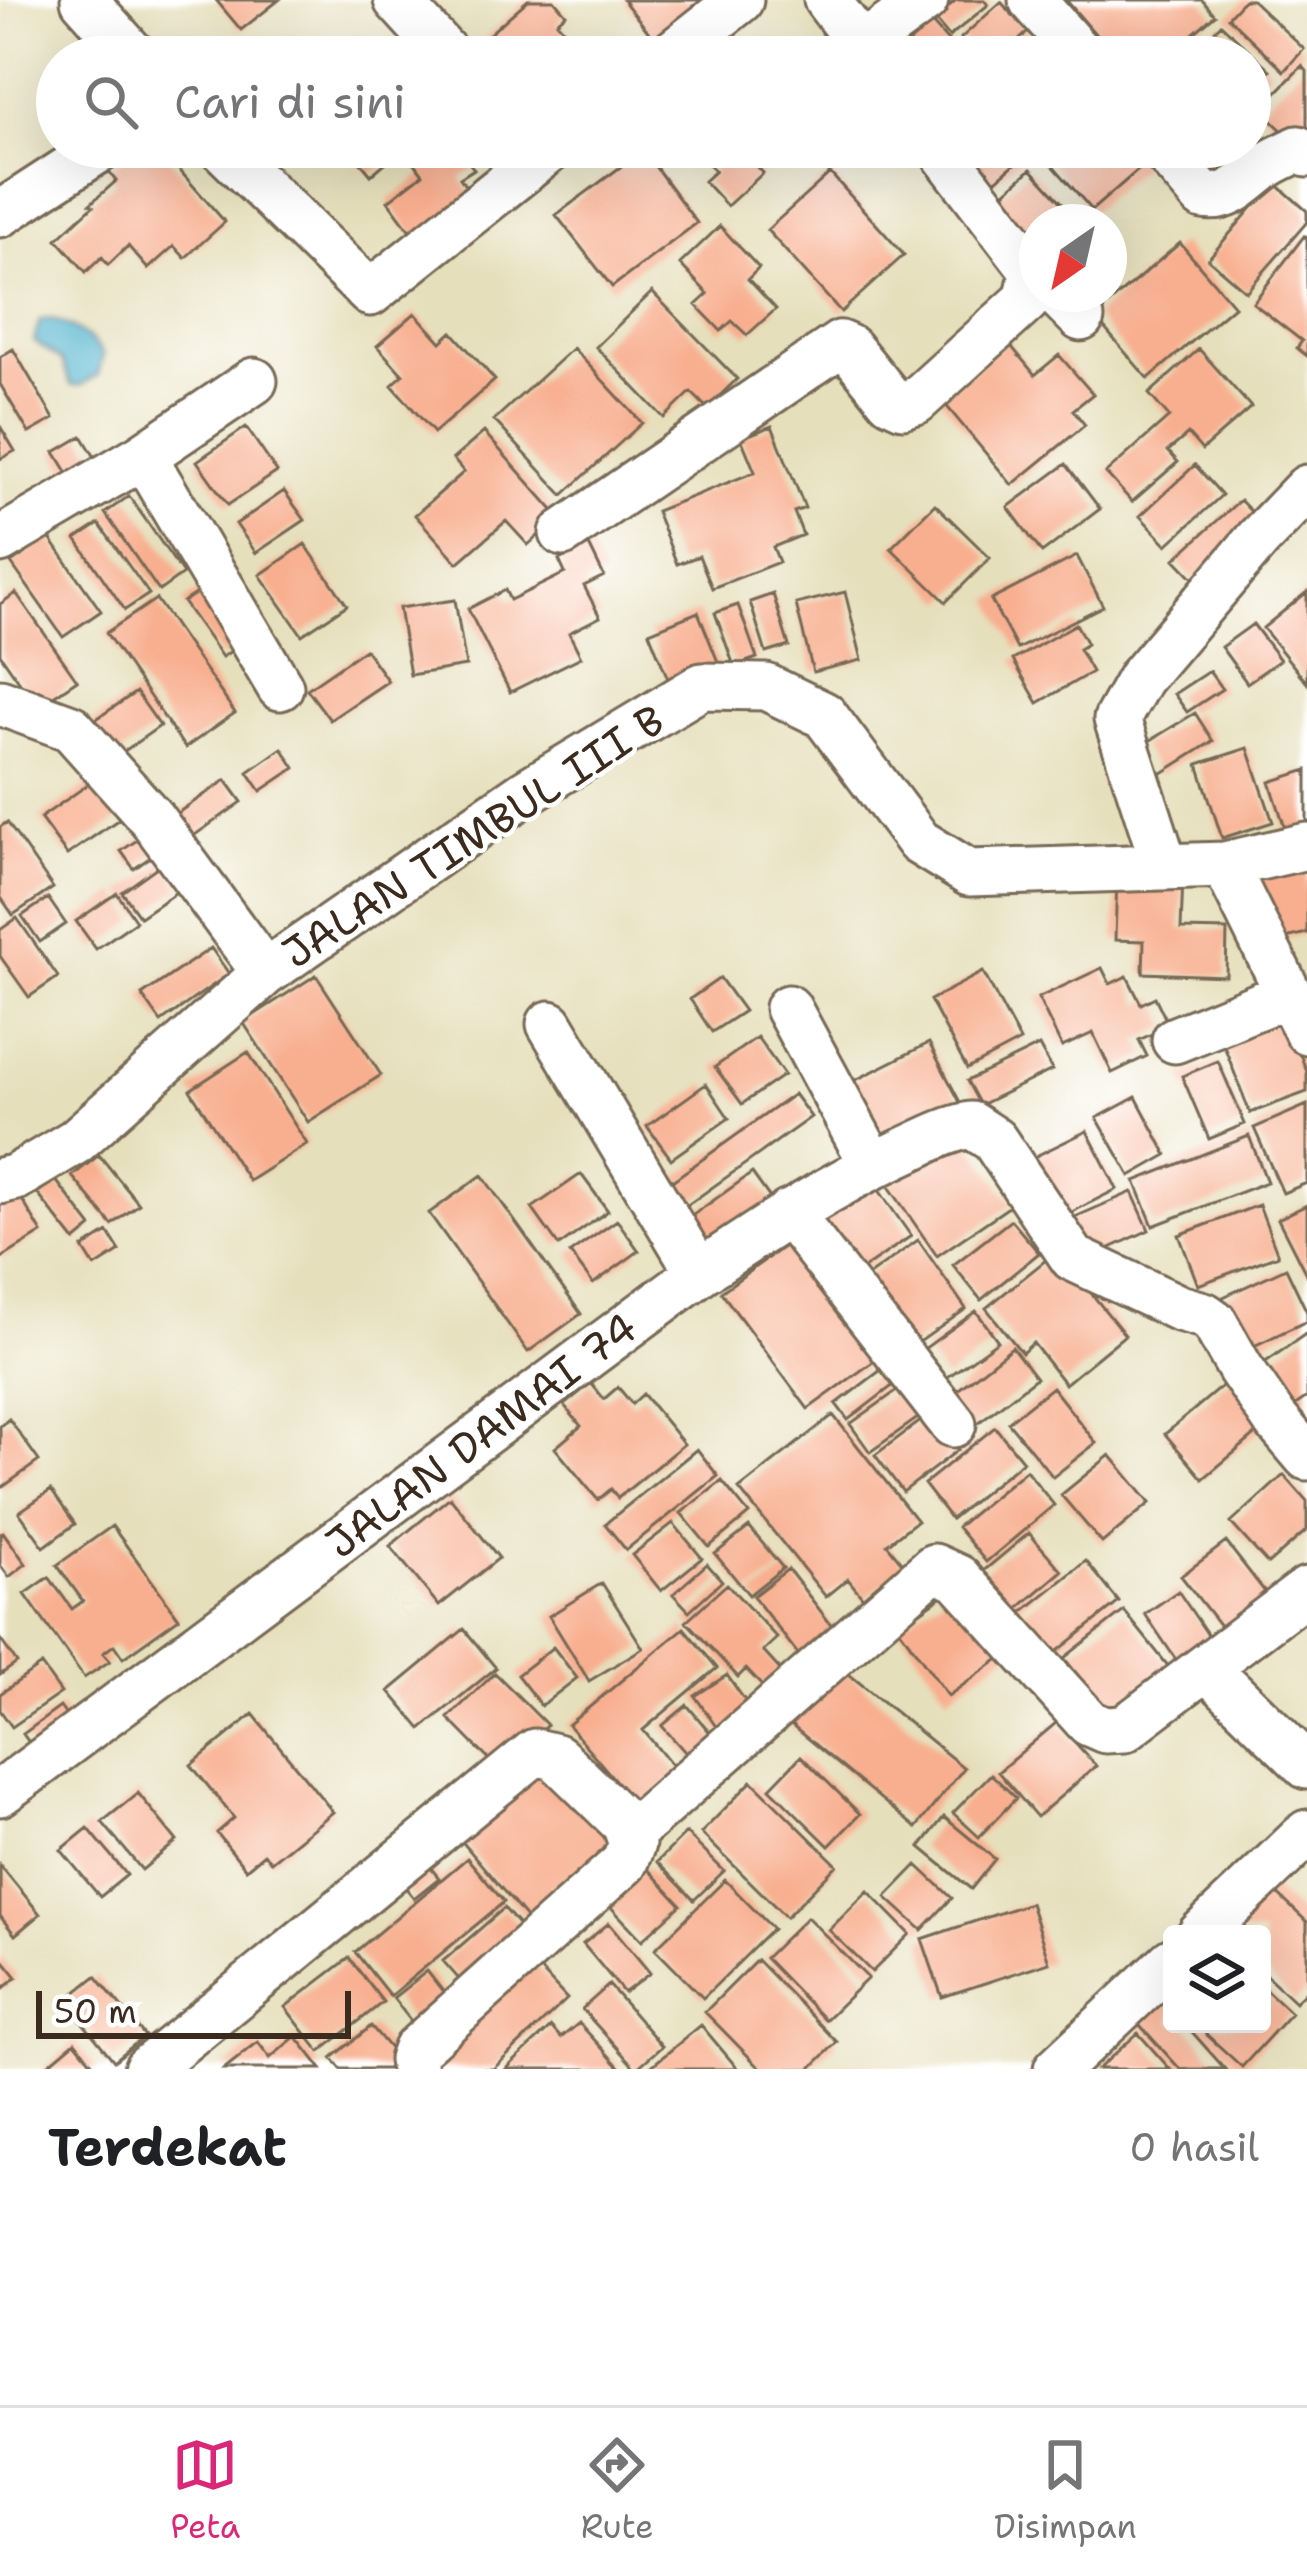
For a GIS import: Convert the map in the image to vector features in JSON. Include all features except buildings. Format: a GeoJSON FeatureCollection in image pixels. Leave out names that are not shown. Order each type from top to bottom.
{"type":"FeatureCollection","features":[{"type":"Feature","properties":{"kind":"street"},"geometry":{"type":"LineString","coordinates":[[84,0],[116,36]]}},
{"type":"Feature","properties":{"kind":"street"},"geometry":{"type":"LineString","coordinates":[[397,0],[429,36]]}},
{"type":"Feature","properties":{"kind":"street"},"geometry":{"type":"LineString","coordinates":[[695,36],[740,0]]}},
{"type":"Feature","properties":{"kind":"street"},"geometry":{"type":"LineString","coordinates":[[827,0],[854,36]]}},
{"type":"Feature","properties":{"kind":"street"},"geometry":{"type":"LineString","coordinates":[[884,36],[925,0]]}},
{"type":"Feature","properties":{"kind":"street"},"geometry":{"type":"LineString","coordinates":[[1032,0],[1064,36]]}},
{"type":"Feature","properties":{"kind":"street"},"geometry":{"type":"LineString","coordinates":[[1271,163],[1298,149],[1307,154]]}},
{"type":"Feature","properties":{"kind":"street"},"geometry":{"type":"LineString","coordinates":[[0,214],[71,168]]}},
{"type":"Feature","properties":{"kind":"street"},"geometry":{"type":"LineString","coordinates":[[242,168],[370,293],[519,168]]}},
{"type":"Feature","properties":{"kind":"street"},"geometry":{"type":"LineString","coordinates":[[956,168],[1019,248]]}},
{"type":"Feature","properties":{"kind":"street"},"geometry":{"type":"LineString","coordinates":[[1179,168],[1209,198],[1231,193],[1263,168]]}},
{"type":"Feature","properties":{"kind":"street"},"geometry":{"type":"LineString","coordinates":[[563,533],[840,344],[849,348],[890,399],[903,405],[916,400],[1019,308]]}},
{"type":"Feature","properties":{"kind":"street"},"geometry":{"type":"LineString","coordinates":[[0,540],[143,456],[254,381]]}},
{"type":"Feature","properties":{"kind":"street"},"geometry":{"type":"LineString","coordinates":[[143,456],[280,687]]}},
{"type":"Feature","properties":{"kind":"street"},"geometry":{"type":"LineString","coordinates":[[1165,867],[1117,719],[1140,678],[1307,488]]}},
{"type":"Feature","properties":{"kind":"street","name":"JALAN TIMBUL III B"},"geometry":{"type":"LineString","coordinates":[[0,1181],[16,1177],[76,1141],[265,973],[526,792],[702,686],[766,686],[824,715],[919,842],[969,873],[1226,865]]}},
{"type":"Feature","properties":{"kind":"street"},"geometry":{"type":"LineString","coordinates":[[0,702],[71,728],[152,819],[265,973]]}},
{"type":"Feature","properties":{"kind":"street"},"geometry":{"type":"LineString","coordinates":[[1175,1040],[1297,1013],[1226,865],[1307,846]]}},
{"type":"Feature","properties":{"kind":"street"},"geometry":{"type":"LineString","coordinates":[[788,1007],[873,1165]]}},
{"type":"Feature","properties":{"kind":"street"},"geometry":{"type":"LineString","coordinates":[[550,1024],[699,1273]]}},
{"type":"Feature","properties":{"kind":"street","name":"JALAN DAMAI 74"},"geometry":{"type":"LineString","coordinates":[[1,1790],[699,1273],[873,1165],[955,1128],[971,1125],[994,1140],[1073,1258],[1214,1322],[1274,1418],[1307,1456]]}},
{"type":"Feature","properties":{"kind":"street"},"geometry":{"type":"LineString","coordinates":[[789,1213],[953,1424]]}},
{"type":"Feature","properties":{"kind":"street"},"geometry":{"type":"LineString","coordinates":[[630,1834],[934,1567],[958,1578],[1089,1723],[1105,1730],[1124,1729],[1307,1590]]}},
{"type":"Feature","properties":{"kind":"street"},"geometry":{"type":"LineString","coordinates":[[1206,1667],[1307,1766]]}},
{"type":"Feature","properties":{"kind":"street"},"geometry":{"type":"LineString","coordinates":[[147,2069],[535,1752],[556,1757],[625,1824],[632,1844],[624,1862],[416,2049],[414,2069]]}},
{"type":"Feature","properties":{"kind":"street"},"geometry":{"type":"LineString","coordinates":[[1211,1925],[1306,1835]]}},
{"type":"Feature","properties":{"kind":"street"},"geometry":{"type":"LineString","coordinates":[[1057,2069],[1163,1969]]}},
{"type":"Feature","properties":{"kind":"water"},"geometry":{"type":"Polygon","coordinates":[[[51,319],[80,332],[99,349],[103,355],[98,375],[82,385],[71,385],[62,361],[34,341],[40,320],[51,319]]]}}]}
